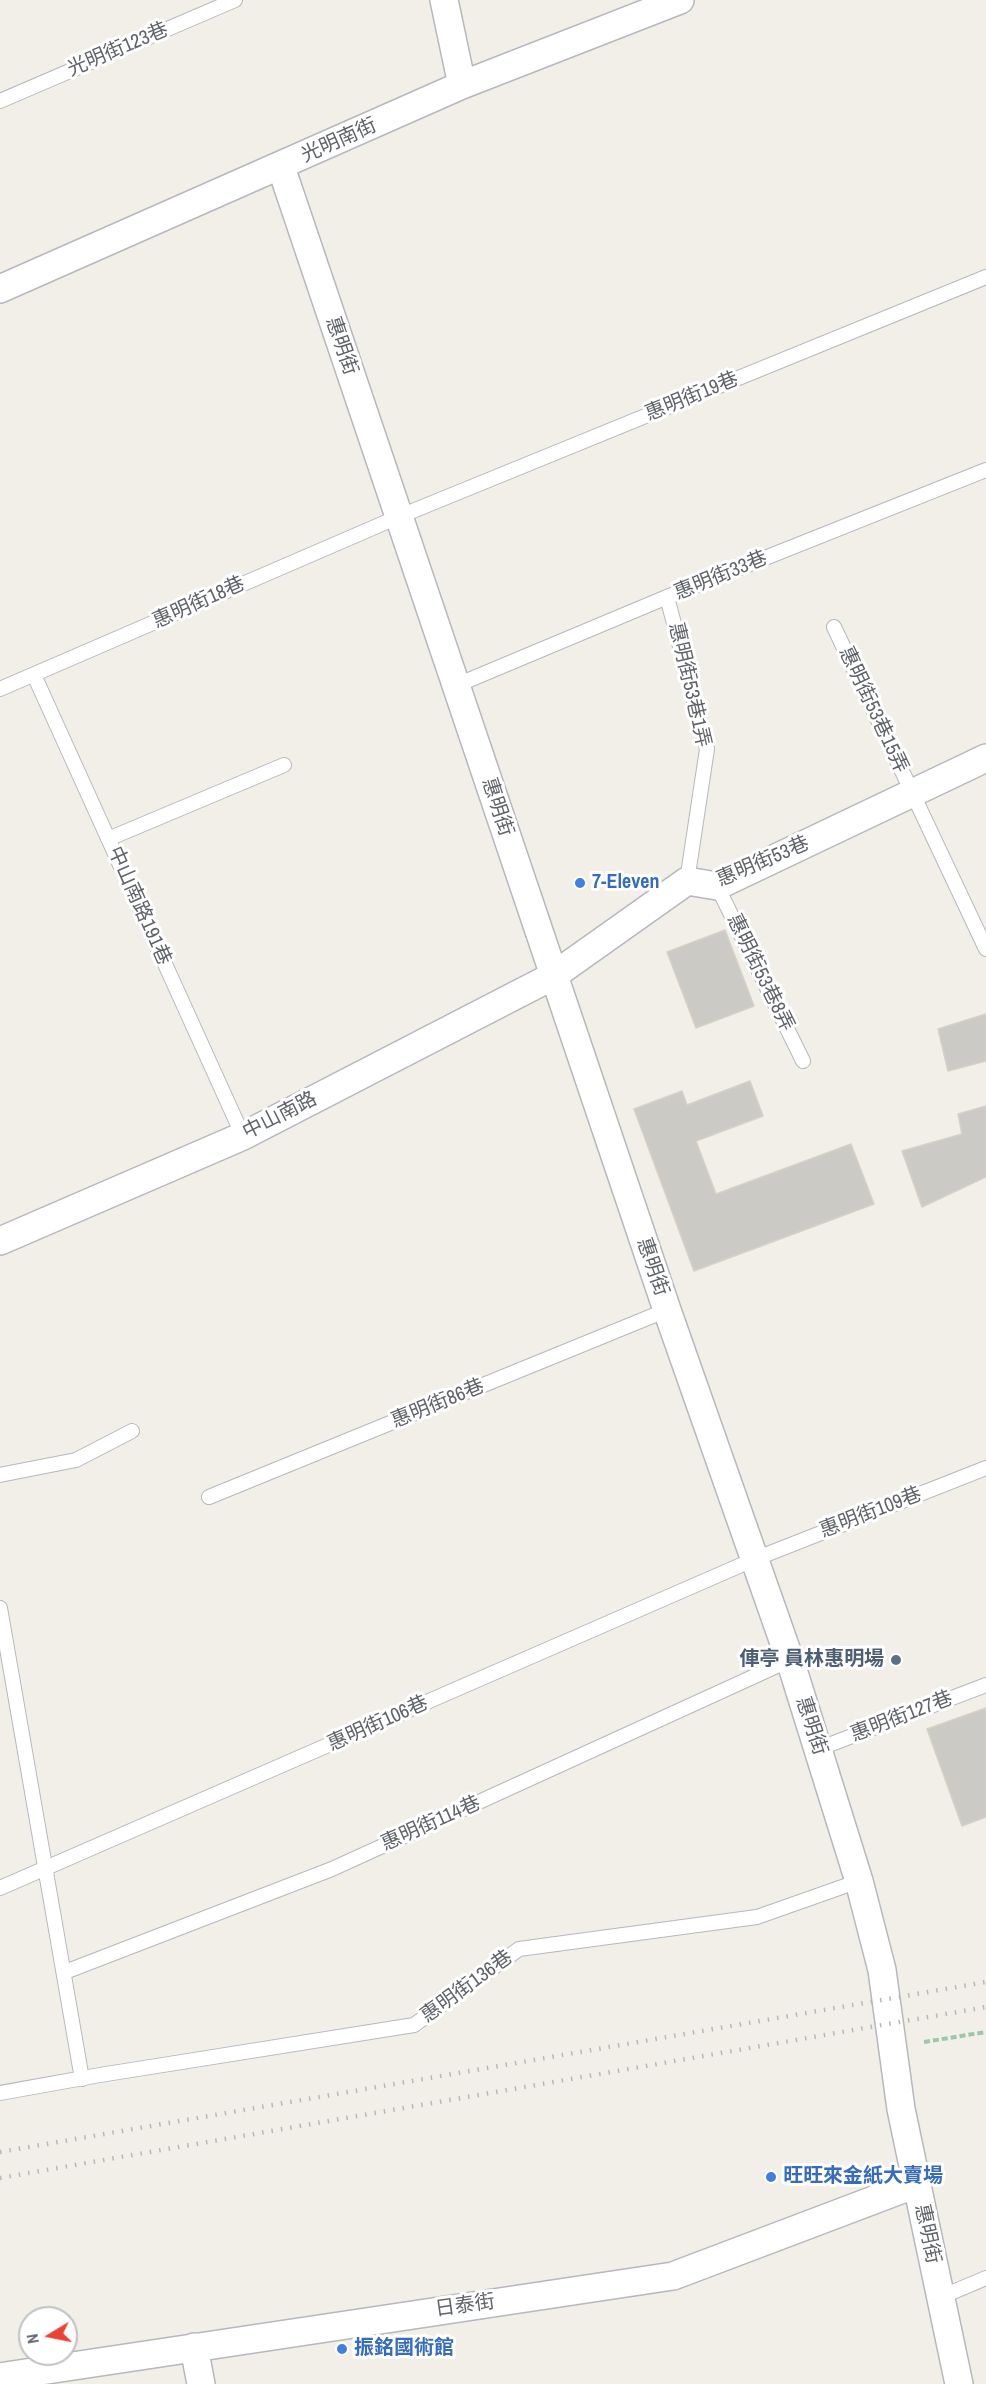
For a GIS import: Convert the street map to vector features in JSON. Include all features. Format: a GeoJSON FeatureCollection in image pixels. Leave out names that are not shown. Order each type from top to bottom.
{"type":"FeatureCollection","features":[{"type":"Feature","properties":{"kind":"street"},"geometry":{"type":"LineString","coordinates":[[444,0],[462,85]]}},
{"type":"Feature","properties":{"kind":"street","name":"光明南街"},"geometry":{"type":"LineString","coordinates":[[0,289],[281,167],[462,85],[680,0]]}},
{"type":"Feature","properties":{"kind":"street","name":"惠明街"},"geometry":{"type":"LineString","coordinates":[[281,167],[553,976],[790,1660],[859,1881],[882,1970],[901,2109],[959,2384]]}},
{"type":"Feature","properties":{"kind":"street","name":"惠明街53巷"},"geometry":{"type":"LineString","coordinates":[[553,976],[687,881],[717,886],[986,758]]}},
{"type":"Feature","properties":{"kind":"street","name":"中山南路"},"geometry":{"type":"LineString","coordinates":[[0,1241],[243,1136],[553,976]]}},
{"type":"Feature","properties":{"kind":"street","name":"日泰街"},"geometry":{"type":"LineString","coordinates":[[2,2379],[194,2347],[673,2276],[916,2184]]}},
{"type":"Feature","properties":{"kind":"street"},"geometry":{"type":"LineString","coordinates":[[194,2347],[201,2384]]}},
{"type":"Feature","properties":{"kind":"lane","name":"光明街123巷"},"geometry":{"type":"LineString","coordinates":[[0,101],[235,0]]}},
{"type":"Feature","properties":{"kind":"lane","name":"惠明街19巷"},"geometry":{"type":"LineString","coordinates":[[398,517],[986,277]]}},
{"type":"Feature","properties":{"kind":"lane","name":"惠明街33巷"},"geometry":{"type":"LineString","coordinates":[[457,685],[667,597],[986,470]]}},
{"type":"Feature","properties":{"kind":"lane","name":"惠明街18巷"},"geometry":{"type":"LineString","coordinates":[[0,689],[398,517]]}},
{"type":"Feature","properties":{"kind":"lane","name":"惠明街53巷1弄"},"geometry":{"type":"LineString","coordinates":[[667,597],[707,749],[687,881]]}},
{"type":"Feature","properties":{"kind":"lane","name":"惠明街53巷15弄"},"geometry":{"type":"LineString","coordinates":[[834,627],[986,949]]}},
{"type":"Feature","properties":{"kind":"lane","name":"中山南路191巷"},"geometry":{"type":"LineString","coordinates":[[34,675],[243,1136]]}},
{"type":"Feature","properties":{"kind":"lane"},"geometry":{"type":"LineString","coordinates":[[108,838],[284,765]]}},
{"type":"Feature","properties":{"kind":"lane","name":"惠明街53巷8弄"},"geometry":{"type":"LineString","coordinates":[[717,886],[803,1060]]}},
{"type":"Feature","properties":{"kind":"lane","name":"惠明街86巷"},"geometry":{"type":"LineString","coordinates":[[209,1497],[667,1310]]}},
{"type":"Feature","properties":{"kind":"lane"},"geometry":{"type":"LineString","coordinates":[[0,1475],[76,1460],[132,1431]]}},
{"type":"Feature","properties":{"kind":"lane","name":"惠明街109巷"},"geometry":{"type":"LineString","coordinates":[[755,1559],[986,1468]]}},
{"type":"Feature","properties":{"kind":"lane","name":"惠明街106巷"},"geometry":{"type":"LineString","coordinates":[[0,1888],[755,1559]]}},
{"type":"Feature","properties":{"kind":"lane"},"geometry":{"type":"LineString","coordinates":[[0,1608],[82,2079]]}},
{"type":"Feature","properties":{"kind":"lane","name":"惠明街114巷"},"geometry":{"type":"LineString","coordinates":[[65,1972],[332,1869],[790,1660]]}},
{"type":"Feature","properties":{"kind":"lane","name":"惠明街127巷"},"geometry":{"type":"LineString","coordinates":[[818,1749],[986,1685]]}},
{"type":"Feature","properties":{"kind":"lane","name":"惠明街136巷"},"geometry":{"type":"LineString","coordinates":[[0,2093],[414,2025],[519,1949],[757,1917],[859,1881]]}},
{"type":"Feature","properties":{"kind":"lane"},"geometry":{"type":"LineString","coordinates":[[940,2297],[986,2278]]}},
{"type":"Feature","properties":{"kind":"path"},"geometry":{"type":"LineString","coordinates":[[924,2042],[986,2032]]}},
{"type":"Feature","properties":{"kind":"building"},"geometry":{"type":"Polygon","coordinates":[[[725,930],[754,1006],[696,1028],[667,952],[725,930]]]}},
{"type":"Feature","properties":{"kind":"building"},"geometry":{"type":"Polygon","coordinates":[[[986,1014],[986,1061],[948,1071],[938,1029],[986,1014]]]}},
{"type":"Feature","properties":{"kind":"building"},"geometry":{"type":"Polygon","coordinates":[[[750,1081],[763,1116],[696,1141],[716,1194],[851,1144],[874,1204],[694,1271],[634,1109],[682,1091],[687,1105],[750,1081]]]}},
{"type":"Feature","properties":{"kind":"building"},"geometry":{"type":"Polygon","coordinates":[[[986,1106],[986,1177],[922,1207],[902,1151],[962,1134],[958,1114],[986,1106]]]}},
{"type":"Feature","properties":{"kind":"building"},"geometry":{"type":"Polygon","coordinates":[[[986,1708],[986,1817],[962,1826],[927,1729],[986,1708]]]}},
{"type":"Feature","properties":{"kind":"railway"},"geometry":{"type":"LineString","coordinates":[[0,2152],[986,1982]]}},
{"type":"Feature","properties":{"kind":"railway"},"geometry":{"type":"LineString","coordinates":[[0,2178],[986,2007]]}},
{"type":"Feature","properties":{"kind":"place","name":"7-Eleven"},"geometry":{"type":"Point","coordinates":[580,883]}},
{"type":"Feature","properties":{"kind":"place","name":"俥亭 員林惠明場"},"geometry":{"type":"Point","coordinates":[896,1660]}},
{"type":"Feature","properties":{"kind":"place","name":"旺旺來金紙大賣場"},"geometry":{"type":"Point","coordinates":[771,2177]}},
{"type":"Feature","properties":{"kind":"place","name":"振銘國術館"},"geometry":{"type":"Point","coordinates":[342,2349]}}]}
